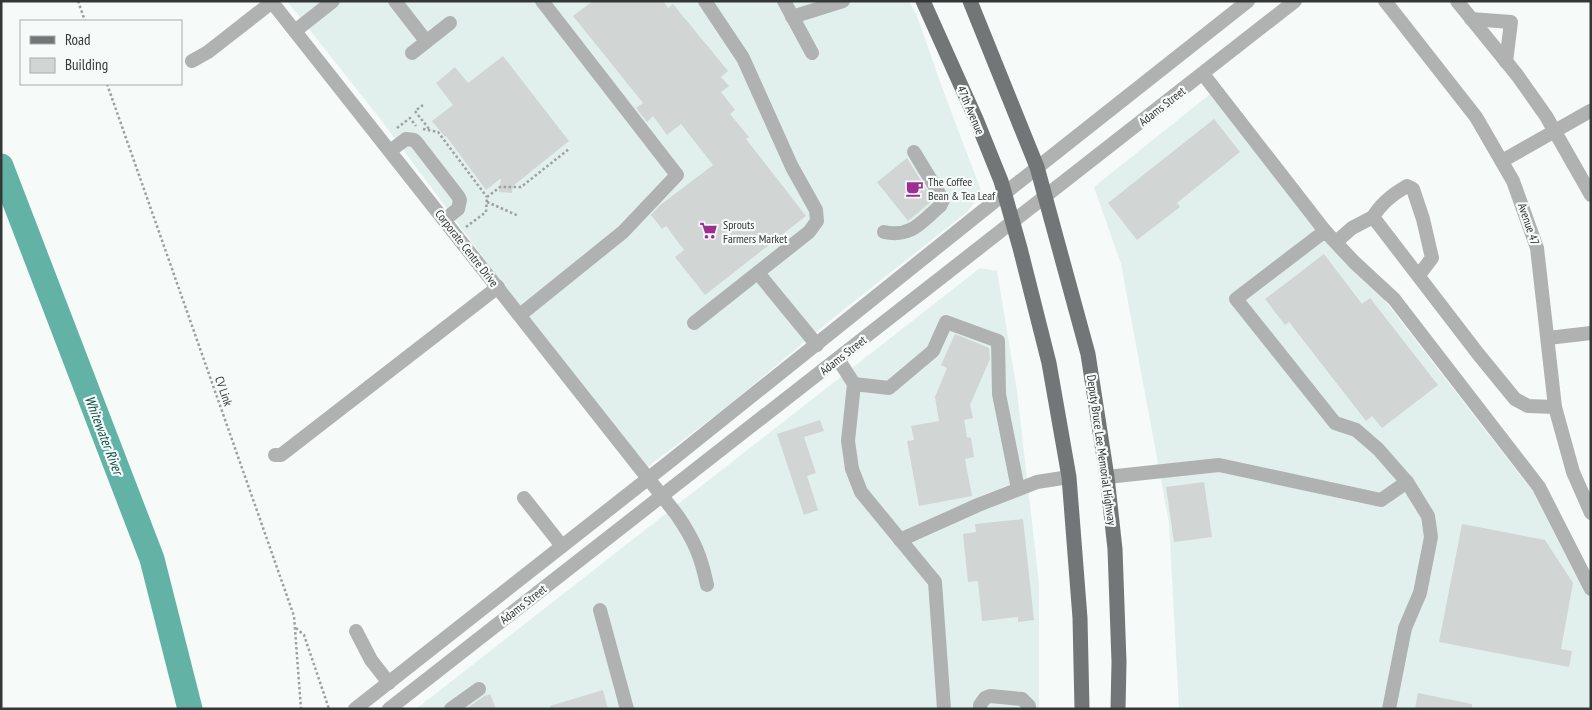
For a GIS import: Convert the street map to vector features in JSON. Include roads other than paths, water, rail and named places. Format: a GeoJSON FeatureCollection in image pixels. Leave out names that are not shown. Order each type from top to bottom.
{"type":"FeatureCollection","features":[{"type":"Feature","properties":{"kind":"main road","name":"47th Avenue"},"geometry":{"type":"LineString","coordinates":[[922,1],[976,119],[1005,193],[1013,222]]}},
{"type":"Feature","properties":{"kind":"main road"},"geometry":{"type":"LineString","coordinates":[[970,1],[1038,167],[1046,196]]}},
{"type":"Feature","properties":{"kind":"main road","name":"Deputy Bruce Lee Memorial Highway"},"geometry":{"type":"LineString","coordinates":[[1046,196],[1088,354],[1107,477],[1115,549],[1119,662],[1118,709]]}},
{"type":"Feature","properties":{"kind":"main road"},"geometry":{"type":"LineString","coordinates":[[1013,222],[1049,363],[1069,477],[1080,618],[1082,709]]}},
{"type":"Feature","properties":{"kind":"street"},"geometry":{"type":"LineString","coordinates":[[295,31],[333,1]]}},
{"type":"Feature","properties":{"kind":"street"},"geometry":{"type":"LineString","coordinates":[[395,1],[426,41]]}},
{"type":"Feature","properties":{"kind":"street"},"geometry":{"type":"LineString","coordinates":[[520,315],[623,232],[677,175],[542,1]]}},
{"type":"Feature","properties":{"kind":"street"},"geometry":{"type":"LineString","coordinates":[[694,323],[814,227],[817,221],[816,210],[792,167],[744,58],[705,1]]}},
{"type":"Feature","properties":{"kind":"street"},"geometry":{"type":"LineString","coordinates":[[784,1],[812,53]]}},
{"type":"Feature","properties":{"kind":"street"},"geometry":{"type":"LineString","coordinates":[[792,17],[843,1]]}},
{"type":"Feature","properties":{"kind":"street","name":"Adams Street"},"geometry":{"type":"LineString","coordinates":[[356,709],[1248,1]]}},
{"type":"Feature","properties":{"kind":"street","name":"Adams Street"},"geometry":{"type":"LineString","coordinates":[[389,709],[1295,1]]}},
{"type":"Feature","properties":{"kind":"street","name":"Avenue 47"},"geometry":{"type":"LineString","coordinates":[[1385,1],[1476,117],[1513,181],[1538,248],[1555,407],[1573,472],[1591,513]]}},
{"type":"Feature","properties":{"kind":"street"},"geometry":{"type":"LineString","coordinates":[[1457,1],[1540,108],[1591,194]]}},
{"type":"Feature","properties":{"kind":"street"},"geometry":{"type":"LineString","coordinates":[[192,60],[208,52],[272,2]]}},
{"type":"Feature","properties":{"kind":"street","name":"Corporate Centre Drive"},"geometry":{"type":"LineString","coordinates":[[272,2],[649,478],[690,535],[702,559],[707,585]]}},
{"type":"Feature","properties":{"kind":"street"},"geometry":{"type":"LineString","coordinates":[[1471,19],[1511,22],[1506,62]]}},
{"type":"Feature","properties":{"kind":"street"},"geometry":{"type":"LineString","coordinates":[[412,53],[450,23]]}},
{"type":"Feature","properties":{"kind":"street"},"geometry":{"type":"LineString","coordinates":[[1202,74],[1325,231],[1354,262],[1394,299],[1539,487],[1591,589]]}},
{"type":"Feature","properties":{"kind":"street"},"geometry":{"type":"LineString","coordinates":[[1502,161],[1590,111]]}},
{"type":"Feature","properties":{"kind":"street"},"geometry":{"type":"LineString","coordinates":[[390,151],[406,139],[417,143],[460,200],[458,209],[444,220]]}},
{"type":"Feature","properties":{"kind":"street"},"geometry":{"type":"LineString","coordinates":[[884,232],[896,235],[910,231],[940,206],[943,200],[914,152]]}},
{"type":"Feature","properties":{"kind":"street"},"geometry":{"type":"LineString","coordinates":[[1336,242],[1352,228],[1373,217],[1379,206],[1395,192],[1407,186],[1413,189],[1423,219],[1432,258],[1419,275]]}},
{"type":"Feature","properties":{"kind":"street"},"geometry":{"type":"LineString","coordinates":[[1373,217],[1480,355],[1516,398],[1528,406],[1555,407]]}},
{"type":"Feature","properties":{"kind":"street"},"geometry":{"type":"LineString","coordinates":[[1325,231],[1236,299],[1335,423],[1356,430],[1378,449],[1406,482],[1428,516],[1431,537],[1420,593],[1405,628],[1390,709]]}},
{"type":"Feature","properties":{"kind":"street"},"geometry":{"type":"LineString","coordinates":[[758,273],[817,345]]}},
{"type":"Feature","properties":{"kind":"street"},"geometry":{"type":"LineString","coordinates":[[275,454],[281,456],[498,287]]}},
{"type":"Feature","properties":{"kind":"street"},"geometry":{"type":"LineString","coordinates":[[854,384],[888,388],[933,351],[946,322],[998,341],[998,394],[1018,489]]}},
{"type":"Feature","properties":{"kind":"street"},"geometry":{"type":"LineString","coordinates":[[1548,338],[1591,333]]}},
{"type":"Feature","properties":{"kind":"street"},"geometry":{"type":"LineString","coordinates":[[838,359],[854,384],[848,441],[852,469],[861,492],[935,582],[944,709]]}},
{"type":"Feature","properties":{"kind":"street"},"geometry":{"type":"LineString","coordinates":[[1107,477],[1219,465],[1381,500],[1406,482]]}},
{"type":"Feature","properties":{"kind":"street"},"geometry":{"type":"LineString","coordinates":[[900,540],[1018,489],[1037,482],[1069,477]]}},
{"type":"Feature","properties":{"kind":"street"},"geometry":{"type":"LineString","coordinates":[[524,498],[562,546]]}},
{"type":"Feature","properties":{"kind":"street"},"geometry":{"type":"LineString","coordinates":[[600,610],[627,709]]}},
{"type":"Feature","properties":{"kind":"street"},"geometry":{"type":"LineString","coordinates":[[356,631],[371,660],[390,683]]}},
{"type":"Feature","properties":{"kind":"street"},"geometry":{"type":"LineString","coordinates":[[451,709],[479,690]]}},
{"type":"Feature","properties":{"kind":"street"},"geometry":{"type":"LineString","coordinates":[[980,709],[985,698],[990,696],[1022,700],[1029,706],[1029,709]]}},
{"type":"Feature","properties":{"kind":"waterway","name":"Whitewater River"},"geometry":{"type":"LineString","coordinates":[[1,166],[152,559],[190,709]]}},
{"type":"Feature","properties":{"kind":"place","name":"The Coffee Bean & Tea Leaf"},"geometry":{"type":"Point","coordinates":[914,188]}},
{"type":"Feature","properties":{"kind":"place","name":"Sprouts Farmers Market"},"geometry":{"type":"Point","coordinates":[709,231]}}]}
